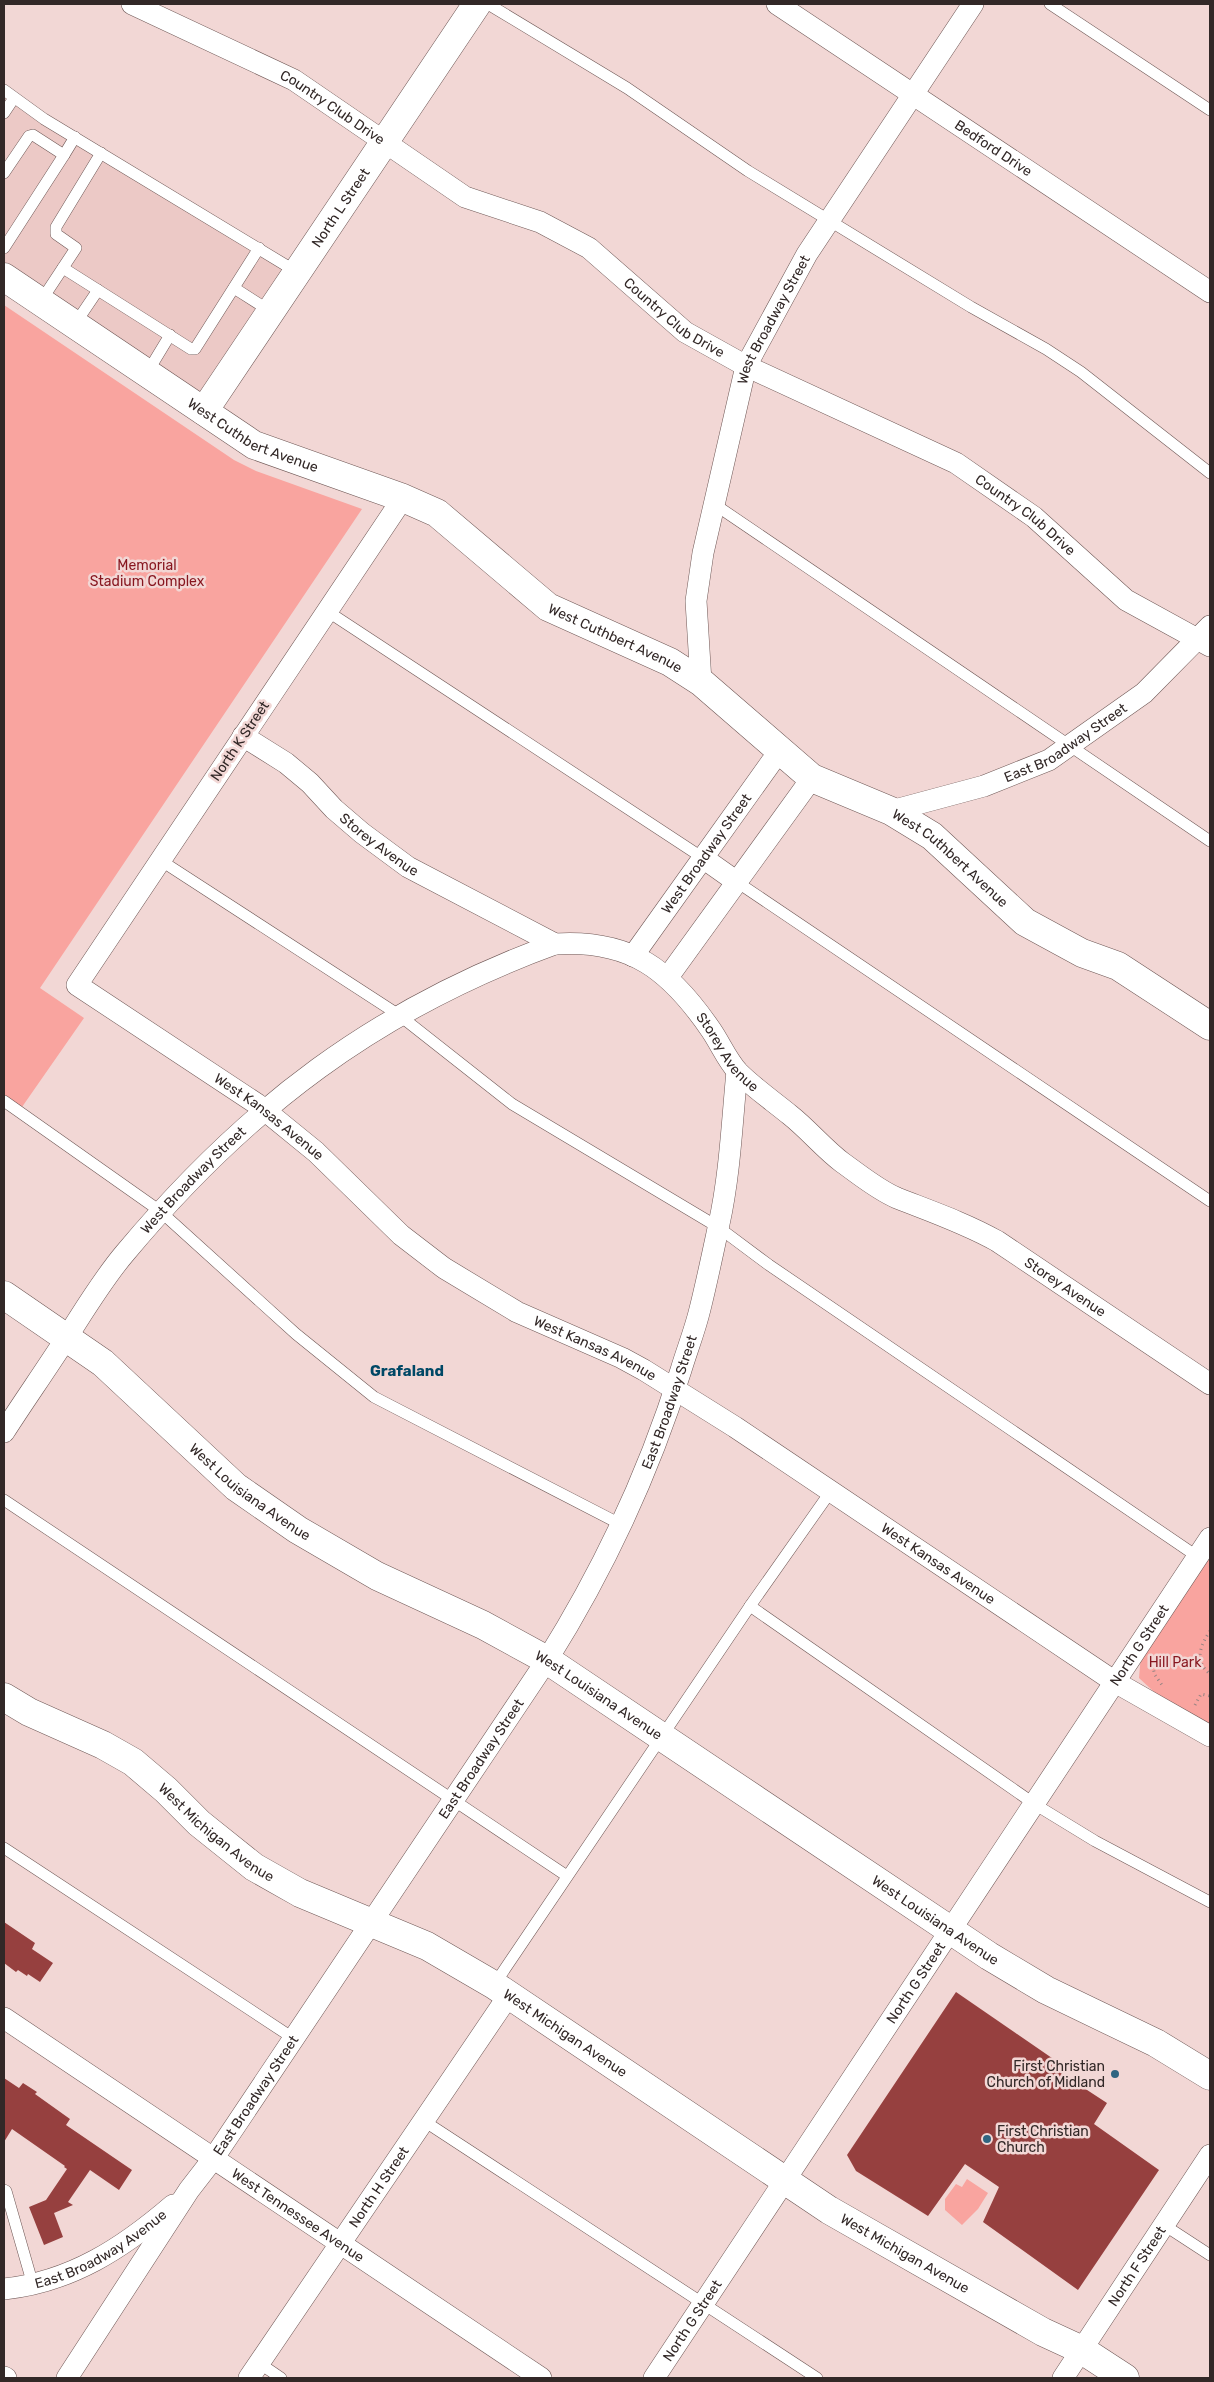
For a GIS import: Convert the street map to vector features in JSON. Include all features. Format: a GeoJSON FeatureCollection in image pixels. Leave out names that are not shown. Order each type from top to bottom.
{"type":"FeatureCollection","features":[{"type":"Feature","properties":{"kind":"street","name":"Country Club Drive"},"geometry":{"type":"LineString","coordinates":[[132,4],[294,80],[465,197],[540,222],[589,248],[684,332],[746,366],[956,464],[1034,517],[1126,600],[1206,637]]}},
{"type":"Feature","properties":{"kind":"street","name":"North L Street"},"geometry":{"type":"LineString","coordinates":[[204,411],[477,4]]}},
{"type":"Feature","properties":{"kind":"street","name":"Bedford Drive"},"geometry":{"type":"LineString","coordinates":[[777,4],[1210,292]]}},
{"type":"Feature","properties":{"kind":"street","name":"West Broadway Street"},"geometry":{"type":"LineString","coordinates":[[700,682],[696,601],[703,553],[746,366],[807,254],[974,4]]}},
{"type":"Feature","properties":{"kind":"street","name":"West Cuthbert Avenue"},"geometry":{"type":"LineString","coordinates":[[4,277],[254,445],[403,498],[437,513],[548,607],[670,662],[700,682],[812,778],[891,811],[932,836],[1025,922],[1082,953],[1118,966],[1210,1026]]}},
{"type":"Feature","properties":{"kind":"street","name":"North K Street"},"geometry":{"type":"LineString","coordinates":[[77,985],[403,498]]}},
{"type":"Feature","properties":{"kind":"street","name":"East Broadway Street"},"geometry":{"type":"LineString","coordinates":[[891,811],[984,786],[1050,760],[1144,693],[1206,637]]}},
{"type":"Feature","properties":{"kind":"street","name":"Storey Avenue"},"geometry":{"type":"LineString","coordinates":[[243,736],[286,763],[310,783],[334,809],[362,833],[408,867],[555,944],[600,944],[633,956],[668,977],[686,996],[736,1070],[791,1115],[820,1144],[876,1186],[899,1198],[959,1221],[997,1241],[1210,1384]]}},
{"type":"Feature","properties":{"kind":"street","name":"West Broadway Street"},"geometry":{"type":"LineString","coordinates":[[633,956],[780,750]]}},
{"type":"Feature","properties":{"kind":"street"},"geometry":{"type":"LineString","coordinates":[[668,977],[812,778]]}},
{"type":"Feature","properties":{"kind":"street"},"geometry":{"type":"LineString","coordinates":[[703,858],[737,882]]}},
{"type":"Feature","properties":{"kind":"street","name":"West Broadway Street"},"geometry":{"type":"LineString","coordinates":[[4,1432],[124,1254],[160,1211],[215,1154],[265,1110],[331,1059],[399,1015],[439,993],[492,968],[555,944]]}},
{"type":"Feature","properties":{"kind":"street","name":"West Kansas Avenue"},"geometry":{"type":"LineString","coordinates":[[77,985],[265,1110],[316,1152],[401,1235],[444,1268],[517,1312],[622,1358],[675,1390],[831,1491],[1116,1682],[1210,1736]]}},
{"type":"Feature","properties":{"kind":"street","name":"East Broadway Street"},"geometry":{"type":"LineString","coordinates":[[67,2378],[189,2190],[213,2159],[547,1660],[580,1605],[622,1525],[662,1431],[701,1308],[718,1227],[734,1117],[736,1070]]}},
{"type":"Feature","properties":{"kind":"street","name":"West Louisiana Avenue"},"geometry":{"type":"LineString","coordinates":[[4,1295],[103,1363],[135,1390],[236,1487],[298,1530],[377,1576],[483,1625],[547,1660],[952,1931],[1032,1982],[1156,2043],[1210,2076]]}},
{"type":"Feature","properties":{"kind":"street","name":"North G Street"},"geometry":{"type":"LineString","coordinates":[[654,2378],[1036,1805],[1210,1538]]}},
{"type":"Feature","properties":{"kind":"street","name":"West Michigan Avenue"},"geometry":{"type":"LineString","coordinates":[[4,1697],[29,1712],[103,1744],[133,1762],[166,1790],[199,1823],[254,1867],[300,1894],[427,1946],[502,1990],[829,2210],[1043,2332],[1082,2350],[1125,2378]]}},
{"type":"Feature","properties":{"kind":"street","name":"North H Street"},"geometry":{"type":"LineString","coordinates":[[254,2371],[424,2121],[502,1990]]}},
{"type":"Feature","properties":{"kind":"street","name":"West Tennessee Avenue"},"geometry":{"type":"LineString","coordinates":[[4,2018],[541,2378]]}},
{"type":"Feature","properties":{"kind":"street","name":"North F Street"},"geometry":{"type":"LineString","coordinates":[[1063,2378],[1210,2155]]}},
{"type":"Feature","properties":{"kind":"street","name":"East Broadway Avenue"},"geometry":{"type":"LineString","coordinates":[[4,2289],[33,2285],[63,2277],[103,2256],[156,2219],[189,2190]]}},
{"type":"Feature","properties":{"kind":"lane"},"geometry":{"type":"LineString","coordinates":[[488,4],[627,88],[748,171],[971,306],[1046,349],[1081,372],[1210,473]]}},
{"type":"Feature","properties":{"kind":"lane"},"geometry":{"type":"LineString","coordinates":[[1050,4],[1210,110]]}},
{"type":"Feature","properties":{"kind":"lane"},"geometry":{"type":"LineString","coordinates":[[4,90],[75,137],[297,272]]}},
{"type":"Feature","properties":{"kind":"lane"},"geometry":{"type":"LineString","coordinates":[[4,114],[14,98]]}},
{"type":"Feature","properties":{"kind":"lane"},"geometry":{"type":"LineString","coordinates":[[4,173],[29,136],[32,135],[64,155]]}},
{"type":"Feature","properties":{"kind":"lane"},"geometry":{"type":"LineString","coordinates":[[4,248],[75,137]]}},
{"type":"Feature","properties":{"kind":"lane"},"geometry":{"type":"LineString","coordinates":[[41,301],[76,248],[56,234],[56,227],[102,153]]}},
{"type":"Feature","properties":{"kind":"lane"},"geometry":{"type":"LineString","coordinates":[[63,268],[191,349],[199,346],[259,248]]}},
{"type":"Feature","properties":{"kind":"lane"},"geometry":{"type":"LineString","coordinates":[[234,288],[270,312]]}},
{"type":"Feature","properties":{"kind":"lane"},"geometry":{"type":"LineString","coordinates":[[75,324],[98,290]]}},
{"type":"Feature","properties":{"kind":"lane"},"geometry":{"type":"LineString","coordinates":[[147,372],[170,335]]}},
{"type":"Feature","properties":{"kind":"lane"},"geometry":{"type":"LineString","coordinates":[[714,504],[1210,841]]}},
{"type":"Feature","properties":{"kind":"lane"},"geometry":{"type":"LineString","coordinates":[[327,611],[703,858]]}},
{"type":"Feature","properties":{"kind":"lane"},"geometry":{"type":"LineString","coordinates":[[160,860],[399,1015],[512,1104],[718,1227],[769,1265],[1198,1556]]}},
{"type":"Feature","properties":{"kind":"lane"},"geometry":{"type":"LineString","coordinates":[[737,882],[1210,1201]]}},
{"type":"Feature","properties":{"kind":"lane"},"geometry":{"type":"LineString","coordinates":[[4,1101],[160,1211],[296,1334],[374,1398],[622,1525]]}},
{"type":"Feature","properties":{"kind":"lane"},"geometry":{"type":"LineString","coordinates":[[502,1990],[567,1876],[750,1606],[831,1491]]}},
{"type":"Feature","properties":{"kind":"lane"},"geometry":{"type":"LineString","coordinates":[[4,1500],[452,1802],[567,1876]]}},
{"type":"Feature","properties":{"kind":"lane"},"geometry":{"type":"LineString","coordinates":[[750,1606],[1036,1805],[1096,1841],[1210,1902]]}},
{"type":"Feature","properties":{"kind":"lane"},"geometry":{"type":"LineString","coordinates":[[4,1848],[293,2038]]}},
{"type":"Feature","properties":{"kind":"lane"},"geometry":{"type":"LineString","coordinates":[[424,2121],[817,2378]]}},
{"type":"Feature","properties":{"kind":"lane"},"geometry":{"type":"LineString","coordinates":[[4,2190],[6,2191],[33,2285]]}},
{"type":"Feature","properties":{"kind":"lane"},"geometry":{"type":"LineString","coordinates":[[1164,2225],[1210,2254]]}},
{"type":"Feature","properties":{"kind":"lane"},"geometry":{"type":"LineString","coordinates":[[254,2371],[281,2378]]}},
{"type":"Feature","properties":{"kind":"path"},"geometry":{"type":"LineString","coordinates":[[1210,1631],[1201,1645],[1199,1655],[1205,1670],[1210,1674]]}},
{"type":"Feature","properties":{"kind":"path"},"geometry":{"type":"LineString","coordinates":[[1151,1654],[1155,1675],[1168,1691]]}},
{"type":"Feature","properties":{"kind":"path"},"geometry":{"type":"LineString","coordinates":[[1187,1704],[1201,1712]]}},
{"type":"Feature","properties":{"kind":"shaded area"},"geometry":{"type":"Polygon","coordinates":[[[4,91],[297,273],[205,410],[4,274],[4,91]]]}},
{"type":"Feature","properties":{"kind":"green space","name":"Memorial Stadium Complex"},"geometry":{"type":"Polygon","coordinates":[[[4,305],[234,460],[256,471],[362,509],[40,988],[84,1018],[22,1107],[4,1095],[4,305]]]}},
{"type":"Feature","properties":{"kind":"green space","name":"Hill Park"},"geometry":{"type":"Polygon","coordinates":[[[1210,1542],[1210,1726],[1165,1702],[1139,1678],[1142,1642],[1210,1542]]]}},
{"type":"Feature","properties":{"kind":"green space"},"geometry":{"type":"Polygon","coordinates":[[[967,2179],[988,2193],[978,2209],[962,2225],[945,2210],[945,2199],[956,2184],[962,2187],[967,2179]]]}},
{"type":"Feature","properties":{"kind":"building"},"geometry":{"type":"Polygon","coordinates":[[[4,1922],[35,1943],[32,1949],[53,1963],[40,1982],[28,1974],[27,1976],[18,1970],[16,1972],[4,1963],[4,1922]]]}},
{"type":"Feature","properties":{"kind":"building","name":"First Christian Church"},"geometry":{"type":"Polygon","coordinates":[[[956,1992],[1065,2067],[1061,2073],[1107,2103],[1094,2124],[1159,2170],[1078,2290],[983,2222],[999,2187],[965,2164],[928,2216],[856,2171],[847,2155],[956,1992]]]}},
{"type":"Feature","properties":{"kind":"building"},"geometry":{"type":"Polygon","coordinates":[[[4,2078],[19,2088],[23,2083],[37,2092],[35,2094],[70,2119],[66,2125],[132,2170],[119,2190],[90,2170],[68,2202],[73,2205],[54,2213],[63,2237],[44,2245],[29,2207],[46,2200],[67,2169],[12,2129],[4,2142],[4,2078]]]}},
{"type":"Feature","properties":{"kind":"place","name":"First Christian Church of Midland"},"geometry":{"type":"Point","coordinates":[1115,2074]}},
{"type":"Feature","properties":{"kind":"place","name":"First Christian Church"},"geometry":{"type":"Point","coordinates":[987,2139]}},
{"type":"Feature","properties":{"kind":"district","name":"Grafaland"},"geometry":{"type":"Point","coordinates":[407,1371]}}]}
